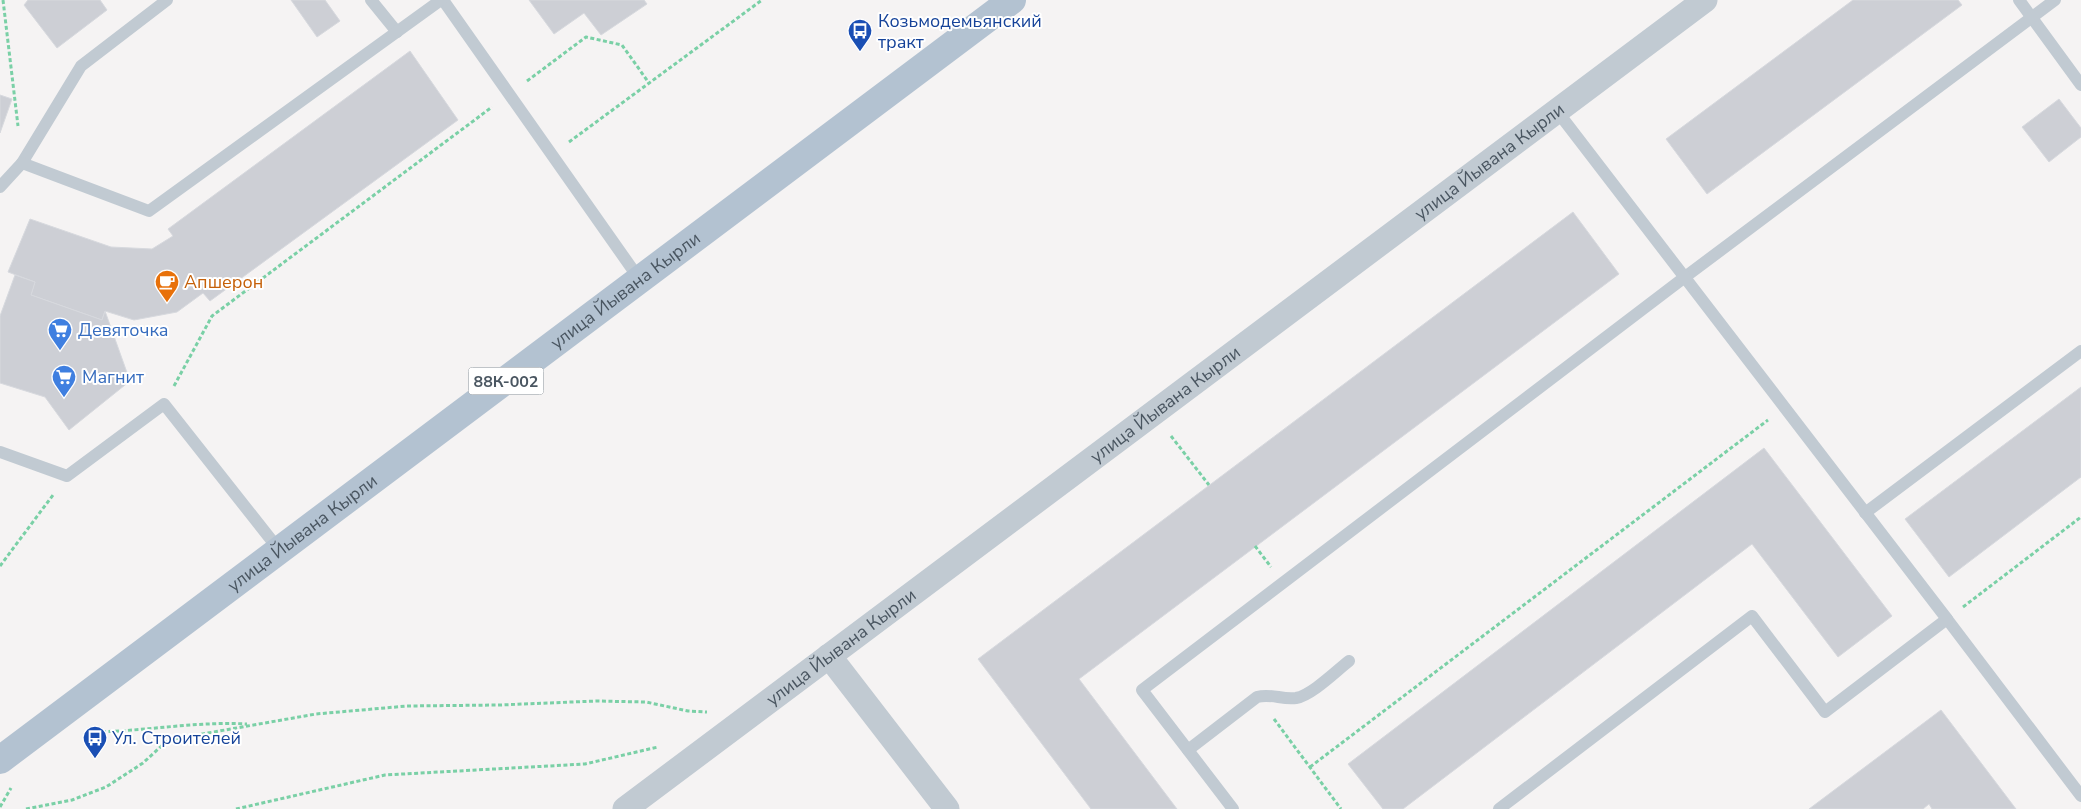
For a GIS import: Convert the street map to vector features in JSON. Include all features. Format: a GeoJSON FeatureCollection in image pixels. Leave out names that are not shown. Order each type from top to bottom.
{"type":"FeatureCollection","features":[{"type":"Feature","properties":{"kind":"main road","name":"улица Йывана Кырли"},"geometry":{"type":"LineString","coordinates":[[0,760],[1012,0]]}},
{"type":"Feature","properties":{"kind":"street","name":"улица Йывана Кырли"},"geometry":{"type":"LineString","coordinates":[[625,809],[1705,0]]}},
{"type":"Feature","properties":{"kind":"street"},"geometry":{"type":"LineString","coordinates":[[829,656],[947,809]]}},
{"type":"Feature","properties":{"kind":"lane"},"geometry":{"type":"LineString","coordinates":[[0,187],[22,164],[81,66],[167,0]]}},
{"type":"Feature","properties":{"kind":"lane"},"geometry":{"type":"LineString","coordinates":[[371,0],[396,32]]}},
{"type":"Feature","properties":{"kind":"lane"},"geometry":{"type":"LineString","coordinates":[[22,164],[150,211],[442,0],[640,280]]}},
{"type":"Feature","properties":{"kind":"lane"},"geometry":{"type":"LineString","coordinates":[[2019,0],[2081,85]]}},
{"type":"Feature","properties":{"kind":"lane"},"geometry":{"type":"LineString","coordinates":[[1233,809],[1142,690],[2055,0]]}},
{"type":"Feature","properties":{"kind":"lane"},"geometry":{"type":"LineString","coordinates":[[1557,111],[2081,796]]}},
{"type":"Feature","properties":{"kind":"lane"},"geometry":{"type":"LineString","coordinates":[[1865,513],[2081,351]]}},
{"type":"Feature","properties":{"kind":"lane"},"geometry":{"type":"LineString","coordinates":[[0,452],[66,476],[164,404],[280,551]]}},
{"type":"Feature","properties":{"kind":"lane"},"geometry":{"type":"LineString","coordinates":[[1499,809],[1752,616],[1825,712],[1947,619]]}},
{"type":"Feature","properties":{"kind":"lane"},"geometry":{"type":"LineString","coordinates":[[1188,750],[1257,697],[1266,694],[1295,698],[1304,695],[1349,661]]}},
{"type":"Feature","properties":{"kind":"path"},"geometry":{"type":"LineString","coordinates":[[3,0],[22,164]]}},
{"type":"Feature","properties":{"kind":"path"},"geometry":{"type":"LineString","coordinates":[[552,155],[762,0]]}},
{"type":"Feature","properties":{"kind":"path"},"geometry":{"type":"LineString","coordinates":[[164,404],[212,316],[586,37],[622,45],[649,83]]}},
{"type":"Feature","properties":{"kind":"path"},"geometry":{"type":"LineString","coordinates":[[1310,767],[1784,408]]}},
{"type":"Feature","properties":{"kind":"path"},"geometry":{"type":"LineString","coordinates":[[1154,413],[1208,485]]}},
{"type":"Feature","properties":{"kind":"path"},"geometry":{"type":"LineString","coordinates":[[0,566],[66,476]]}},
{"type":"Feature","properties":{"kind":"path"},"geometry":{"type":"LineString","coordinates":[[1947,619],[2081,517]]}},
{"type":"Feature","properties":{"kind":"path"},"geometry":{"type":"LineString","coordinates":[[1257,697],[1341,809]]}},
{"type":"Feature","properties":{"kind":"path"},"geometry":{"type":"LineString","coordinates":[[26,809],[72,800],[106,787],[143,763],[168,740],[316,714],[407,706],[596,701],[646,702],[688,711],[711,712]]}},
{"type":"Feature","properties":{"kind":"path"},"geometry":{"type":"LineString","coordinates":[[80,732],[171,727],[203,723],[254,724]]}},
{"type":"Feature","properties":{"kind":"path"},"geometry":{"type":"LineString","coordinates":[[236,809],[384,775],[584,764],[661,746]]}},
{"type":"Feature","properties":{"kind":"building"},"geometry":{"type":"Polygon","coordinates":[[[28,0],[100,0],[107,10],[57,48],[24,5],[28,0]]]}},
{"type":"Feature","properties":{"kind":"building"},"geometry":{"type":"Polygon","coordinates":[[[291,0],[325,0],[340,21],[317,37],[291,0]]]}},
{"type":"Feature","properties":{"kind":"building"},"geometry":{"type":"Polygon","coordinates":[[[529,0],[644,0],[647,4],[601,35],[584,13],[554,34],[529,0]]]}},
{"type":"Feature","properties":{"kind":"building"},"geometry":{"type":"Polygon","coordinates":[[[1853,0],[1958,0],[1962,5],[1707,194],[1666,139],[1853,0]]]}},
{"type":"Feature","properties":{"kind":"building"},"geometry":{"type":"Polygon","coordinates":[[[410,51],[458,120],[210,301],[203,293],[177,312],[134,320],[105,311],[102,320],[31,295],[35,282],[8,272],[30,219],[111,247],[152,249],[173,236],[168,229],[410,51]]]}},
{"type":"Feature","properties":{"kind":"building"},"geometry":{"type":"Polygon","coordinates":[[[0,95],[12,99],[0,133],[0,95]]]}},
{"type":"Feature","properties":{"kind":"building"},"geometry":{"type":"Polygon","coordinates":[[[2059,99],[2081,128],[2081,137],[2049,162],[2022,127],[2059,99]]]}},
{"type":"Feature","properties":{"kind":"building"},"geometry":{"type":"Polygon","coordinates":[[[1573,212],[1619,274],[1079,679],[1177,809],[1091,809],[978,659],[1573,212]]]}},
{"type":"Feature","properties":{"kind":"building","name":"Девяточка"},"geometry":{"type":"Polygon","coordinates":[[[15,275],[35,282],[31,295],[102,320],[105,311],[130,381],[69,430],[45,397],[0,383],[0,316],[15,275]]]}},
{"type":"Feature","properties":{"kind":"building"},"geometry":{"type":"Polygon","coordinates":[[[2081,387],[2081,477],[1949,577],[1905,519],[2081,387]]]}},
{"type":"Feature","properties":{"kind":"building"},"geometry":{"type":"Polygon","coordinates":[[[1764,448],[1892,616],[1838,657],[1752,544],[1403,809],[1383,809],[1348,764],[1764,448]]]}},
{"type":"Feature","properties":{"kind":"building"},"geometry":{"type":"Polygon","coordinates":[[[1941,710],[2016,809],[1932,809],[1929,804],[1923,809],[1809,809],[1941,710]]]}},
{"type":"Feature","properties":{"kind":"place","name":"Козьмодемьянский тракт"},"geometry":{"type":"Point","coordinates":[860,52]}},
{"type":"Feature","properties":{"kind":"place","name":"Апшерон"},"geometry":{"type":"Point","coordinates":[167,303]}},
{"type":"Feature","properties":{"kind":"place","name":"Девяточка"},"geometry":{"type":"Point","coordinates":[60,351]}},
{"type":"Feature","properties":{"kind":"place","name":"Магнит"},"geometry":{"type":"Point","coordinates":[64,398]}},
{"type":"Feature","properties":{"kind":"place","name":"Ул. Строителей"},"geometry":{"type":"Point","coordinates":[95,759]}}]}
